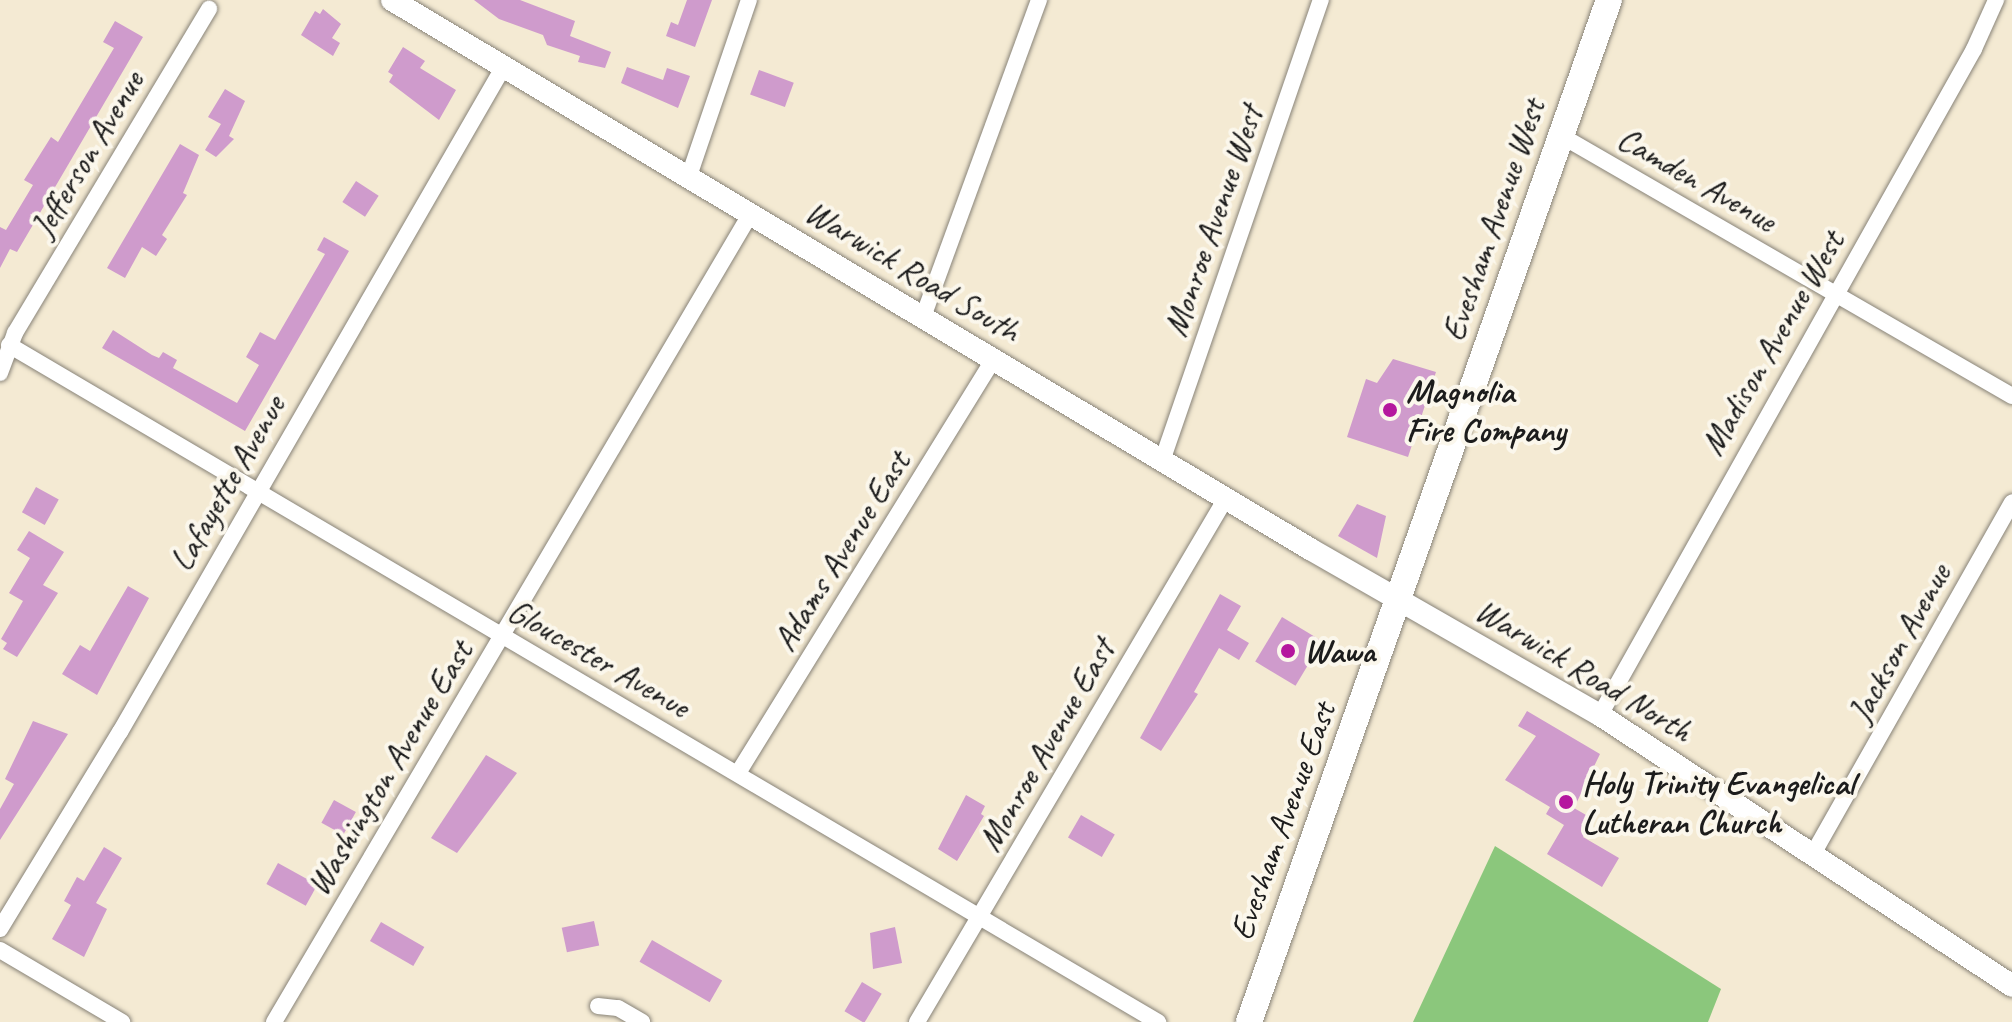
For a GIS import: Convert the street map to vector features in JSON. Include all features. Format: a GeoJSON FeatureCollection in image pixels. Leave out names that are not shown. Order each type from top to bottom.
{"type":"FeatureCollection","features":[{"type":"Feature","properties":{"kind":"main road","name":"Evesham Avenue West"},"geometry":{"type":"LineString","coordinates":[[1399,600],[1609,0]]}},
{"type":"Feature","properties":{"kind":"main road","name":"Evesham Avenue East"},"geometry":{"type":"LineString","coordinates":[[1249,1022],[1399,600]]}},
{"type":"Feature","properties":{"kind":"street","name":"Warwick Road South"},"geometry":{"type":"LineString","coordinates":[[392,0],[1399,600]]}},
{"type":"Feature","properties":{"kind":"street"},"geometry":{"type":"LineString","coordinates":[[689,176],[749,0]]}},
{"type":"Feature","properties":{"kind":"street"},"geometry":{"type":"LineString","coordinates":[[923,317],[1039,0]]}},
{"type":"Feature","properties":{"kind":"street","name":"Monroe Avenue West"},"geometry":{"type":"LineString","coordinates":[[1162,461],[1321,0]]}},
{"type":"Feature","properties":{"kind":"street","name":"Madison Avenue West"},"geometry":{"type":"LineString","coordinates":[[1600,715],[1974,49],[1996,0]]}},
{"type":"Feature","properties":{"kind":"street","name":"Jefferson Avenue"},"geometry":{"type":"LineString","coordinates":[[0,373],[9,345],[209,9]]}},
{"type":"Feature","properties":{"kind":"street","name":"Lafayette Avenue"},"geometry":{"type":"LineString","coordinates":[[0,929],[120,732],[256,491],[504,66]]}},
{"type":"Feature","properties":{"kind":"street","name":"Camden Avenue"},"geometry":{"type":"LineString","coordinates":[[1560,135],[2012,396]]}},
{"type":"Feature","properties":{"kind":"street","name":"Washington Avenue East"},"geometry":{"type":"LineString","coordinates":[[274,1022],[751,213]]}},
{"type":"Feature","properties":{"kind":"street","name":"Gloucester Avenue"},"geometry":{"type":"LineString","coordinates":[[9,345],[980,914],[1158,1022]]}},
{"type":"Feature","properties":{"kind":"street","name":"Adams Avenue East"},"geometry":{"type":"LineString","coordinates":[[738,773],[994,359]]}},
{"type":"Feature","properties":{"kind":"street","name":"Monroe Avenue East"},"geometry":{"type":"LineString","coordinates":[[917,1022],[1226,498]]}},
{"type":"Feature","properties":{"kind":"street","name":"Jackson Avenue"},"geometry":{"type":"LineString","coordinates":[[1813,854],[2012,502]]}},
{"type":"Feature","properties":{"kind":"street","name":"Warwick Road North"},"geometry":{"type":"LineString","coordinates":[[1399,600],[1600,715],[2012,986]]}},
{"type":"Feature","properties":{"kind":"street"},"geometry":{"type":"LineString","coordinates":[[0,950],[122,1022]]}},
{"type":"Feature","properties":{"kind":"street"},"geometry":{"type":"LineString","coordinates":[[598,1006],[618,1008],[642,1022]]}},
{"type":"Feature","properties":{"kind":"green space"},"geometry":{"type":"Polygon","coordinates":[[[1495,846],[1721,989],[1708,1022],[1413,1022],[1495,846]]]}},
{"type":"Feature","properties":{"kind":"building"},"geometry":{"type":"Polygon","coordinates":[[[474,0],[520,0],[575,21],[570,36],[611,52],[605,68],[578,62],[580,56],[547,45],[543,35],[499,19],[474,0]]]}},
{"type":"Feature","properties":{"kind":"building"},"geometry":{"type":"Polygon","coordinates":[[[687,0],[712,0],[695,47],[666,36],[671,22],[678,25],[687,0]]]}},
{"type":"Feature","properties":{"kind":"building"},"geometry":{"type":"Polygon","coordinates":[[[323,9],[341,24],[332,38],[340,43],[333,56],[301,35],[315,11],[320,14],[323,9]]]}},
{"type":"Feature","properties":{"kind":"building"},"geometry":{"type":"Polygon","coordinates":[[[115,21],[143,37],[17,252],[10,249],[0,268],[0,227],[6,230],[33,185],[24,180],[51,137],[58,142],[114,48],[103,42],[115,21]]]}},
{"type":"Feature","properties":{"kind":"building"},"geometry":{"type":"Polygon","coordinates":[[[403,47],[425,61],[420,68],[456,90],[439,120],[389,82],[393,75],[388,72],[403,47]]]}},
{"type":"Feature","properties":{"kind":"building"},"geometry":{"type":"Polygon","coordinates":[[[627,67],[663,80],[667,68],[690,76],[678,108],[621,83],[627,67]]]}},
{"type":"Feature","properties":{"kind":"building"},"geometry":{"type":"Polygon","coordinates":[[[759,70],[794,83],[785,107],[750,94],[759,70]]]}},
{"type":"Feature","properties":{"kind":"building"},"geometry":{"type":"Polygon","coordinates":[[[225,89],[245,101],[229,136],[234,139],[216,157],[205,150],[221,124],[208,117],[225,89]]]}},
{"type":"Feature","properties":{"kind":"building"},"geometry":{"type":"Polygon","coordinates":[[[180,144],[199,155],[183,193],[187,195],[162,235],[167,239],[156,256],[142,247],[125,278],[107,268],[180,144]]]}},
{"type":"Feature","properties":{"kind":"building"},"geometry":{"type":"Polygon","coordinates":[[[356,181],[379,196],[365,217],[342,202],[356,181]]]}},
{"type":"Feature","properties":{"kind":"building"},"geometry":{"type":"Polygon","coordinates":[[[324,237],[349,251],[245,431],[102,348],[113,330],[152,355],[159,358],[163,352],[177,360],[173,368],[237,403],[259,365],[246,357],[260,332],[275,340],[325,254],[317,250],[324,237]]]}},
{"type":"Feature","properties":{"kind":"building","name":"Magnolia Fire Company"},"geometry":{"type":"Polygon","coordinates":[[[1393,359],[1436,372],[1408,457],[1347,437],[1366,379],[1377,383],[1393,359]]]}},
{"type":"Feature","properties":{"kind":"building"},"geometry":{"type":"Polygon","coordinates":[[[36,487],[59,500],[45,525],[22,512],[36,487]]]}},
{"type":"Feature","properties":{"kind":"building"},"geometry":{"type":"Polygon","coordinates":[[[1357,504],[1386,516],[1377,558],[1338,536],[1357,504]]]}},
{"type":"Feature","properties":{"kind":"building"},"geometry":{"type":"Polygon","coordinates":[[[29,531],[64,552],[43,585],[58,593],[17,657],[3,649],[7,643],[1,639],[23,601],[9,593],[30,558],[17,550],[29,531]]]}},
{"type":"Feature","properties":{"kind":"building"},"geometry":{"type":"Polygon","coordinates":[[[128,586],[149,598],[97,695],[62,674],[80,645],[90,651],[128,586]]]}},
{"type":"Feature","properties":{"kind":"building"},"geometry":{"type":"Polygon","coordinates":[[[1220,594],[1241,606],[1227,630],[1249,643],[1239,660],[1219,648],[1194,692],[1198,694],[1161,751],[1140,738],[1220,594]]]}},
{"type":"Feature","properties":{"kind":"building","name":"Wawa"},"geometry":{"type":"Polygon","coordinates":[[[1282,617],[1322,641],[1296,686],[1255,662],[1282,617]]]}},
{"type":"Feature","properties":{"kind":"building","name":"Holy Trinity Evangelical Lutheran Church"},"geometry":{"type":"Polygon","coordinates":[[[1527,711],[1600,754],[1574,808],[1593,819],[1583,837],[1619,858],[1602,887],[1547,854],[1564,825],[1546,814],[1550,807],[1505,780],[1536,736],[1518,726],[1527,711]]]}},
{"type":"Feature","properties":{"kind":"building"},"geometry":{"type":"Polygon","coordinates":[[[33,721],[68,734],[0,840],[0,809],[14,784],[5,779],[33,721]]]}},
{"type":"Feature","properties":{"kind":"building"},"geometry":{"type":"Polygon","coordinates":[[[486,755],[517,773],[457,853],[431,838],[486,755]]]}},
{"type":"Feature","properties":{"kind":"building"},"geometry":{"type":"Polygon","coordinates":[[[966,795],[985,806],[981,814],[984,816],[957,861],[938,849],[966,795]]]}},
{"type":"Feature","properties":{"kind":"building"},"geometry":{"type":"Polygon","coordinates":[[[334,800],[356,812],[343,835],[321,823],[334,800]]]}},
{"type":"Feature","properties":{"kind":"building"},"geometry":{"type":"Polygon","coordinates":[[[1081,815],[1115,834],[1102,857],[1068,838],[1081,815]]]}},
{"type":"Feature","properties":{"kind":"building"},"geometry":{"type":"Polygon","coordinates":[[[104,847],[122,858],[96,903],[107,909],[84,957],[52,939],[71,905],[64,901],[77,877],[84,881],[104,847]]]}},
{"type":"Feature","properties":{"kind":"building"},"geometry":{"type":"Polygon","coordinates":[[[278,863],[317,885],[306,906],[266,884],[278,863]]]}},
{"type":"Feature","properties":{"kind":"building"},"geometry":{"type":"Polygon","coordinates":[[[594,921],[599,945],[567,952],[562,928],[594,921]]]}},
{"type":"Feature","properties":{"kind":"building"},"geometry":{"type":"Polygon","coordinates":[[[381,922],[424,947],[413,966],[370,941],[381,922]]]}},
{"type":"Feature","properties":{"kind":"building"},"geometry":{"type":"Polygon","coordinates":[[[895,927],[902,963],[873,969],[870,933],[895,927]]]}},
{"type":"Feature","properties":{"kind":"building"},"geometry":{"type":"Polygon","coordinates":[[[652,940],[722,980],[710,1002],[640,962],[652,940]]]}},
{"type":"Feature","properties":{"kind":"building"},"geometry":{"type":"Polygon","coordinates":[[[862,982],[882,994],[865,1022],[844,1011],[862,982]]]}},
{"type":"Feature","properties":{"kind":"place","name":"Magnolia Fire Company"},"geometry":{"type":"Point","coordinates":[1390,410]}},
{"type":"Feature","properties":{"kind":"place","name":"Wawa"},"geometry":{"type":"Point","coordinates":[1288,651]}},
{"type":"Feature","properties":{"kind":"place","name":"Holy Trinity Evangelical Lutheran Church"},"geometry":{"type":"Point","coordinates":[1566,802]}}]}
